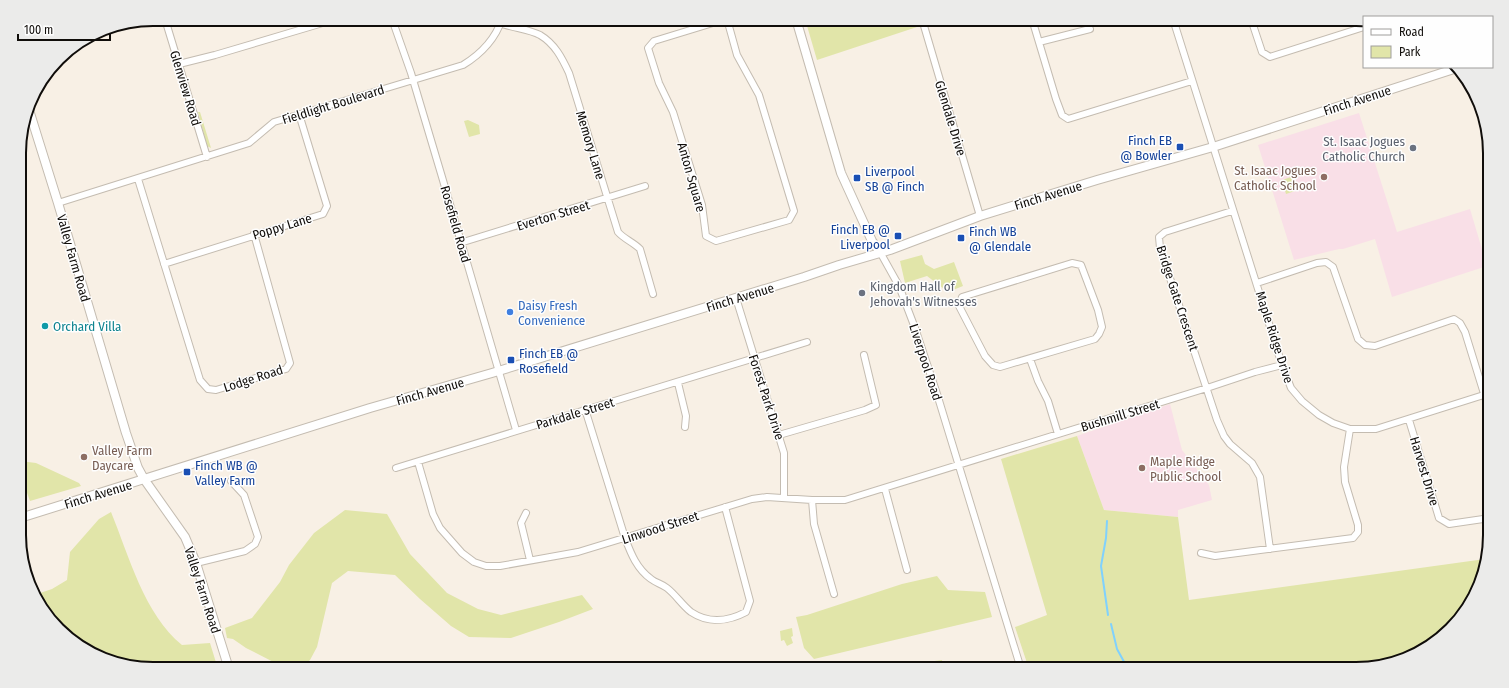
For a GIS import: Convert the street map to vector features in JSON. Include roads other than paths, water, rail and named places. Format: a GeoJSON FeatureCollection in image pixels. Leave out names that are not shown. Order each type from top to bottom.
{"type":"FeatureCollection","features":[{"type":"Feature","properties":{"kind":"main road","name":"Liverpool Road"},"geometry":{"type":"LineString","coordinates":[[798,26],[841,173],[872,241],[880,252]]}},
{"type":"Feature","properties":{"kind":"main road","name":"Finch Avenue"},"geometry":{"type":"LineString","coordinates":[[26,516],[370,408],[736,298],[880,252],[980,216],[1097,180],[1213,147],[1452,70]]}},
{"type":"Feature","properties":{"kind":"main road","name":"Valley Farm Road"},"geometry":{"type":"LineString","coordinates":[[31,117],[126,433],[138,468],[144,479],[185,537],[196,563],[226,662]]}},
{"type":"Feature","properties":{"kind":"street","name":"Glenview Road"},"geometry":{"type":"LineString","coordinates":[[167,26],[208,157]]}},
{"type":"Feature","properties":{"kind":"street"},"geometry":{"type":"LineString","coordinates":[[179,64],[215,55],[312,26]]}},
{"type":"Feature","properties":{"kind":"street","name":"Rosefield Road"},"geometry":{"type":"LineString","coordinates":[[394,26],[442,177],[460,243],[516,430]]}},
{"type":"Feature","properties":{"kind":"street","name":"Fieldlight Boulevard"},"geometry":{"type":"LineString","coordinates":[[58,203],[250,143],[274,122],[463,65],[475,58],[486,48],[498,26]]}},
{"type":"Feature","properties":{"kind":"street","name":"Memory Lane"},"geometry":{"type":"LineString","coordinates":[[515,26],[540,35],[552,44],[561,55],[569,73],[618,232],[623,238],[640,249],[653,294]]}},
{"type":"Feature","properties":{"kind":"street","name":"Anton Square"},"geometry":{"type":"LineString","coordinates":[[704,26],[654,42],[648,48],[659,83],[673,112],[702,205],[706,236],[716,241],[789,220],[794,210],[759,95],[737,55],[728,26]]}},
{"type":"Feature","properties":{"kind":"street","name":"Glendale Drive"},"geometry":{"type":"LineString","coordinates":[[924,26],[980,216]]}},
{"type":"Feature","properties":{"kind":"street"},"geometry":{"type":"LineString","coordinates":[[1034,26],[1058,105],[1062,115],[1068,119],[1192,81]]}},
{"type":"Feature","properties":{"kind":"street","name":"Maple Ridge Drive"},"geometry":{"type":"LineString","coordinates":[[1175,26],[1232,211],[1282,365],[1291,388],[1302,401],[1319,415],[1333,424],[1350,429],[1376,429],[1483,395]]}},
{"type":"Feature","properties":{"kind":"street"},"geometry":{"type":"LineString","coordinates":[[1253,26],[1262,52],[1270,57],[1363,27]]}},
{"type":"Feature","properties":{"kind":"street"},"geometry":{"type":"LineString","coordinates":[[1039,42],[1090,29]]}},
{"type":"Feature","properties":{"kind":"street","name":"Poppy Lane"},"geometry":{"type":"LineString","coordinates":[[164,264],[254,234],[323,214],[327,206],[299,114]]}},
{"type":"Feature","properties":{"kind":"street","name":"Lodge Road"},"geometry":{"type":"LineString","coordinates":[[138,178],[154,235],[200,380],[208,389],[216,390],[286,369],[290,363],[254,234]]}},
{"type":"Feature","properties":{"kind":"street","name":"Everton Street"},"geometry":{"type":"LineString","coordinates":[[460,243],[645,186]]}},
{"type":"Feature","properties":{"kind":"street","name":"Bridge Gate Crescent"},"geometry":{"type":"LineString","coordinates":[[1207,388],[1160,248],[1159,237],[1166,232],[1232,211]]}},
{"type":"Feature","properties":{"kind":"street","name":"Liverpool Road"},"geometry":{"type":"LineString","coordinates":[[880,252],[899,286],[915,328],[1020,662]]}},
{"type":"Feature","properties":{"kind":"street"},"geometry":{"type":"LineString","coordinates":[[1256,283],[1317,263],[1326,262],[1333,267],[1358,339],[1366,345],[1375,346],[1454,319],[1460,323],[1465,332],[1483,383]]}},
{"type":"Feature","properties":{"kind":"street"},"geometry":{"type":"LineString","coordinates":[[1072,263],[1081,265],[1098,310],[1102,327],[1099,334],[1095,339],[1030,359],[1000,367],[993,365],[985,356],[959,306],[961,298],[966,295],[1072,263]]}},
{"type":"Feature","properties":{"kind":"street","name":"Forest Park Drive"},"geometry":{"type":"LineString","coordinates":[[736,298],[784,453],[784,498]]}},
{"type":"Feature","properties":{"kind":"street","name":"Parkdale Street"},"geometry":{"type":"LineString","coordinates":[[396,468],[516,430],[678,382],[705,372],[807,342]]}},
{"type":"Feature","properties":{"kind":"street"},"geometry":{"type":"LineString","coordinates":[[778,435],[865,410],[876,405],[864,355]]}},
{"type":"Feature","properties":{"kind":"street"},"geometry":{"type":"LineString","coordinates":[[1030,359],[1048,402],[1058,434]]}},
{"type":"Feature","properties":{"kind":"street","name":"Bushmill Street"},"geometry":{"type":"LineString","coordinates":[[958,465],[1255,372],[1282,365]]}},
{"type":"Feature","properties":{"kind":"street"},"geometry":{"type":"LineString","coordinates":[[678,382],[686,416],[685,427]]}},
{"type":"Feature","properties":{"kind":"street"},"geometry":{"type":"LineString","coordinates":[[1207,388],[1217,420],[1224,436],[1230,444],[1252,463],[1260,477],[1270,549]]}},
{"type":"Feature","properties":{"kind":"street"},"geometry":{"type":"LineString","coordinates":[[585,409],[630,553],[638,567],[651,579],[667,588],[691,612],[704,618],[720,620],[734,618],[746,612],[750,601],[724,506]]}},
{"type":"Feature","properties":{"kind":"street","name":"Harvest Drive"},"geometry":{"type":"LineString","coordinates":[[1408,420],[1439,518],[1449,524],[1483,519]]}},
{"type":"Feature","properties":{"kind":"street"},"geometry":{"type":"LineString","coordinates":[[1201,553],[1214,556],[1353,538],[1358,532],[1358,525],[1345,482],[1344,467],[1350,429]]}},
{"type":"Feature","properties":{"kind":"street","name":"Linwood Street"},"geometry":{"type":"LineString","coordinates":[[418,462],[433,514],[440,528],[462,553],[474,562],[486,566],[500,566],[578,552],[724,506],[752,499],[767,497],[812,500],[846,500],[958,465]]}},
{"type":"Feature","properties":{"kind":"street"},"geometry":{"type":"LineString","coordinates":[[196,563],[245,551],[255,544],[258,537],[244,495],[231,482]]}},
{"type":"Feature","properties":{"kind":"street"},"geometry":{"type":"LineString","coordinates":[[885,489],[907,570]]}},
{"type":"Feature","properties":{"kind":"street"},"geometry":{"type":"LineString","coordinates":[[812,500],[812,517],[834,594]]}},
{"type":"Feature","properties":{"kind":"street"},"geometry":{"type":"LineString","coordinates":[[526,513],[521,523],[530,560]]}},
{"type":"Feature","properties":{"kind":"waterway"},"geometry":{"type":"LineString","coordinates":[[1107,521],[1106,538],[1101,566],[1108,615]]}},
{"type":"Feature","properties":{"kind":"waterway"},"geometry":{"type":"LineString","coordinates":[[1111,624],[1117,649],[1124,662]]}},
{"type":"Feature","properties":{"kind":"place","name":"Finch EB @ Bowler"},"geometry":{"type":"Point","coordinates":[1180,147]}},
{"type":"Feature","properties":{"kind":"place","name":"St. Isaac Jogues Catholic Church"},"geometry":{"type":"Point","coordinates":[1413,148]}},
{"type":"Feature","properties":{"kind":"place","name":"St. Isaac Jogues Catholic School"},"geometry":{"type":"Point","coordinates":[1324,177]}},
{"type":"Feature","properties":{"kind":"place","name":"Liverpool SB @ Finch"},"geometry":{"type":"Point","coordinates":[857,178]}},
{"type":"Feature","properties":{"kind":"place","name":"Finch EB @ Liverpool"},"geometry":{"type":"Point","coordinates":[898,236]}},
{"type":"Feature","properties":{"kind":"place","name":"Finch WB @ Glendale"},"geometry":{"type":"Point","coordinates":[961,238]}},
{"type":"Feature","properties":{"kind":"place","name":"Kingdom Hall of Jehovah's Witnesses"},"geometry":{"type":"Point","coordinates":[862,293]}},
{"type":"Feature","properties":{"kind":"place","name":"Daisy Fresh Convenience"},"geometry":{"type":"Point","coordinates":[510,312]}},
{"type":"Feature","properties":{"kind":"place","name":"Orchard Villa"},"geometry":{"type":"Point","coordinates":[45,326]}},
{"type":"Feature","properties":{"kind":"place","name":"Finch EB @ Rosefield"},"geometry":{"type":"Point","coordinates":[511,360]}},
{"type":"Feature","properties":{"kind":"place","name":"Valley Farm Daycare"},"geometry":{"type":"Point","coordinates":[84,457]}},
{"type":"Feature","properties":{"kind":"place","name":"Maple Ridge Public School"},"geometry":{"type":"Point","coordinates":[1142,468]}},
{"type":"Feature","properties":{"kind":"place","name":"Finch WB @ Valley Farm"},"geometry":{"type":"Point","coordinates":[187,472]}}]}
